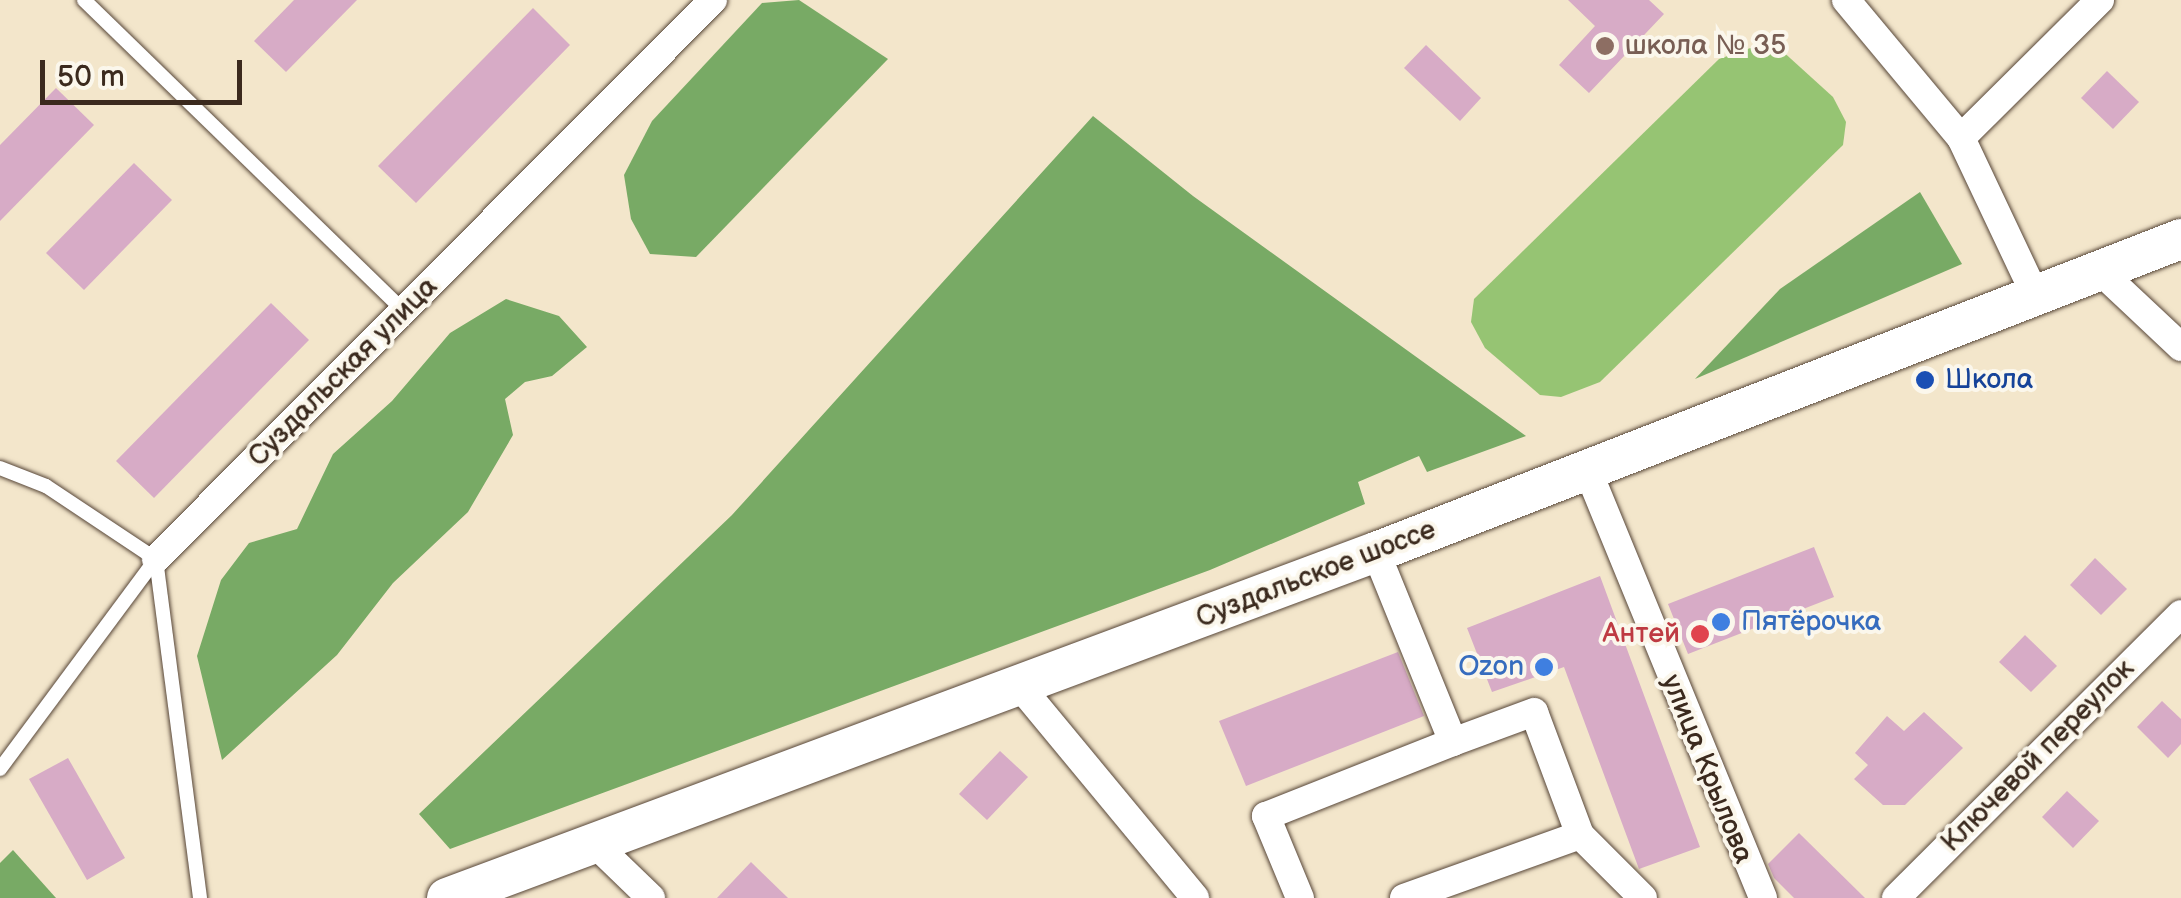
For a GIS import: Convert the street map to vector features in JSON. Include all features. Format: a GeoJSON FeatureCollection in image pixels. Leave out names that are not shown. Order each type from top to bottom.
{"type":"FeatureCollection","features":[{"type":"Feature","properties":{"kind":"main road","name":"Суздальское шоссе"},"geometry":{"type":"LineString","coordinates":[[448,898],[592,841],[1376,552],[2181,240]]}},
{"type":"Feature","properties":{"kind":"street","name":"Суздальская улица"},"geometry":{"type":"LineString","coordinates":[[156,559],[713,0]]}},
{"type":"Feature","properties":{"kind":"street"},"geometry":{"type":"LineString","coordinates":[[1846,0],[1962,138],[2036,297]]}},
{"type":"Feature","properties":{"kind":"street"},"geometry":{"type":"LineString","coordinates":[[1962,138],[2100,0]]}},
{"type":"Feature","properties":{"kind":"street"},"geometry":{"type":"LineString","coordinates":[[2100,272],[2181,347]]}},
{"type":"Feature","properties":{"kind":"street","name":"улица Крылова"},"geometry":{"type":"LineString","coordinates":[[1588,471],[1762,898]]}},
{"type":"Feature","properties":{"kind":"street"},"geometry":{"type":"LineString","coordinates":[[1376,552],[1452,742]]}},
{"type":"Feature","properties":{"kind":"street","name":"Ключевой переулок"},"geometry":{"type":"LineString","coordinates":[[1896,898],[2181,614]]}},
{"type":"Feature","properties":{"kind":"street"},"geometry":{"type":"LineString","coordinates":[[1019,685],[1195,898]]}},
{"type":"Feature","properties":{"kind":"street"},"geometry":{"type":"LineString","coordinates":[[1300,898],[1266,816],[1534,712],[1580,834],[1643,898]]}},
{"type":"Feature","properties":{"kind":"street"},"geometry":{"type":"LineString","coordinates":[[1404,898],[1580,834]]}},
{"type":"Feature","properties":{"kind":"street"},"geometry":{"type":"LineString","coordinates":[[592,841],[649,898]]}},
{"type":"Feature","properties":{"kind":"lane"},"geometry":{"type":"LineString","coordinates":[[84,0],[404,310]]}},
{"type":"Feature","properties":{"kind":"lane"},"geometry":{"type":"LineString","coordinates":[[0,468],[46,486],[156,559],[200,898]]}},
{"type":"Feature","properties":{"kind":"lane","name":"Суздальская улица"},"geometry":{"type":"LineString","coordinates":[[0,769],[156,559]]}},
{"type":"Feature","properties":{"kind":"green space"},"geometry":{"type":"Polygon","coordinates":[[[799,0],[888,59],[696,257],[650,254],[631,219],[624,175],[652,121],[762,3],[799,0]]]}},
{"type":"Feature","properties":{"kind":"green space"},"geometry":{"type":"Polygon","coordinates":[[[1759,45],[1779,48],[1833,97],[1846,122],[1843,145],[1600,382],[1561,397],[1540,395],[1485,348],[1471,322],[1474,299],[1719,59],[1759,45]]]}},
{"type":"Feature","properties":{"kind":"green space"},"geometry":{"type":"Polygon","coordinates":[[[1093,116],[1193,196],[1526,436],[1427,472],[1419,456],[1358,482],[1365,504],[1210,570],[450,849],[419,814],[732,515],[1093,116]]]}},
{"type":"Feature","properties":{"kind":"green space"},"geometry":{"type":"Polygon","coordinates":[[[1920,192],[1962,264],[1695,379],[1780,289],[1920,192]]]}},
{"type":"Feature","properties":{"kind":"green space"},"geometry":{"type":"Polygon","coordinates":[[[506,299],[559,316],[587,347],[552,376],[525,382],[505,399],[513,435],[468,512],[393,583],[337,655],[222,760],[197,656],[221,580],[249,543],[297,529],[333,454],[392,401],[450,333],[506,299]]]}},
{"type":"Feature","properties":{"kind":"green space"},"geometry":{"type":"Polygon","coordinates":[[[13,850],[56,898],[0,898],[0,863],[13,850]]]}},
{"type":"Feature","properties":{"kind":"building"},"geometry":{"type":"Polygon","coordinates":[[[294,0],[357,0],[286,72],[254,41],[294,0]]]}},
{"type":"Feature","properties":{"kind":"building","name":"школа № 35"},"geometry":{"type":"Polygon","coordinates":[[[1568,0],[1649,0],[1664,14],[1589,93],[1559,65],[1595,26],[1568,0]]]}},
{"type":"Feature","properties":{"kind":"building"},"geometry":{"type":"Polygon","coordinates":[[[533,8],[570,45],[416,203],[378,166],[533,8]]]}},
{"type":"Feature","properties":{"kind":"building"},"geometry":{"type":"Polygon","coordinates":[[[1426,45],[1481,98],[1460,121],[1404,68],[1426,45]]]}},
{"type":"Feature","properties":{"kind":"building"},"geometry":{"type":"Polygon","coordinates":[[[2107,71],[2139,102],[2113,129],[2081,98],[2107,71]]]}},
{"type":"Feature","properties":{"kind":"building"},"geometry":{"type":"Polygon","coordinates":[[[56,88],[94,125],[0,221],[0,145],[56,88]]]}},
{"type":"Feature","properties":{"kind":"building"},"geometry":{"type":"Polygon","coordinates":[[[134,163],[172,200],[84,290],[46,253],[134,163]]]}},
{"type":"Feature","properties":{"kind":"building"},"geometry":{"type":"Polygon","coordinates":[[[271,303],[309,340],[154,498],[116,461],[271,303]]]}},
{"type":"Feature","properties":{"kind":"building"},"geometry":{"type":"Polygon","coordinates":[[[1814,547],[1834,597],[1688,654],[1668,604],[1814,547]]]}},
{"type":"Feature","properties":{"kind":"building"},"geometry":{"type":"Polygon","coordinates":[[[2095,558],[2127,589],[2101,615],[2070,585],[2095,558]]]}},
{"type":"Feature","properties":{"kind":"building"},"geometry":{"type":"Polygon","coordinates":[[[1600,576],[1700,847],[1639,869],[1564,667],[1492,692],[1467,628],[1600,576]]]}},
{"type":"Feature","properties":{"kind":"building"},"geometry":{"type":"Polygon","coordinates":[[[2025,635],[2057,666],[2031,692],[1999,662],[2025,635]]]}},
{"type":"Feature","properties":{"kind":"building"},"geometry":{"type":"Polygon","coordinates":[[[1398,652],[1424,716],[1246,786],[1219,721],[1398,652]]]}},
{"type":"Feature","properties":{"kind":"building"},"geometry":{"type":"Polygon","coordinates":[[[2162,701],[2181,719],[2181,744],[2168,758],[2137,727],[2162,701]]]}},
{"type":"Feature","properties":{"kind":"building"},"geometry":{"type":"Polygon","coordinates":[[[1924,712],[1963,748],[1905,805],[1883,805],[1854,779],[1868,765],[1855,753],[1887,716],[1904,731],[1924,712]]]}},
{"type":"Feature","properties":{"kind":"building"},"geometry":{"type":"Polygon","coordinates":[[[1000,751],[1028,777],[987,820],[959,794],[1000,751]]]}},
{"type":"Feature","properties":{"kind":"building"},"geometry":{"type":"Polygon","coordinates":[[[68,758],[125,858],[87,880],[29,779],[68,758]]]}},
{"type":"Feature","properties":{"kind":"building"},"geometry":{"type":"Polygon","coordinates":[[[2067,791],[2099,821],[2073,848],[2042,817],[2067,791]]]}},
{"type":"Feature","properties":{"kind":"building"},"geometry":{"type":"Polygon","coordinates":[[[1799,833],[1865,898],[1794,898],[1774,878],[1768,864],[1799,833]]]}},
{"type":"Feature","properties":{"kind":"building"},"geometry":{"type":"Polygon","coordinates":[[[751,862],[788,898],[717,898],[751,862]]]}},
{"type":"Feature","properties":{"kind":"place","name":"школа № 35"},"geometry":{"type":"Point","coordinates":[1605,46]}},
{"type":"Feature","properties":{"kind":"place","name":"Школа"},"geometry":{"type":"Point","coordinates":[1925,380]}},
{"type":"Feature","properties":{"kind":"place","name":"Пятёрочка"},"geometry":{"type":"Point","coordinates":[1721,622]}},
{"type":"Feature","properties":{"kind":"place","name":"Антей"},"geometry":{"type":"Point","coordinates":[1700,634]}},
{"type":"Feature","properties":{"kind":"place","name":"Ozon"},"geometry":{"type":"Point","coordinates":[1544,667]}}]}
